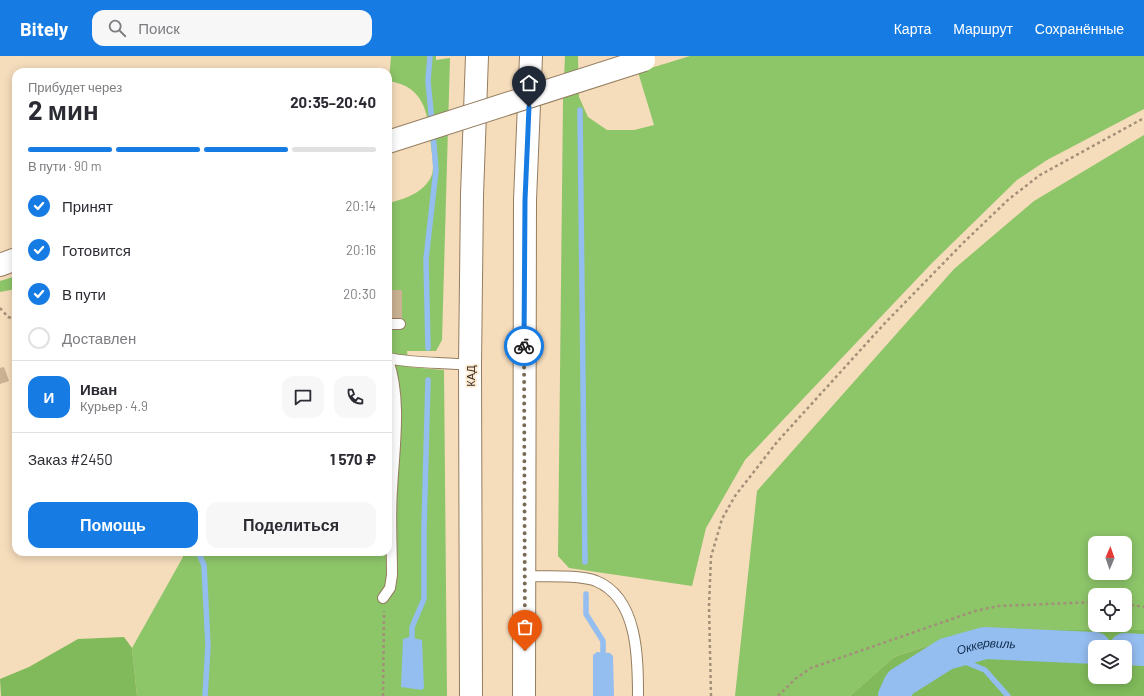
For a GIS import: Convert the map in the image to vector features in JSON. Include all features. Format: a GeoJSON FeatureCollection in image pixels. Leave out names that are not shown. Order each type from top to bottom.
{"type":"FeatureCollection","features":[{"type":"Feature","properties":{"kind":"main road","name":"КАД"},"geometry":{"type":"LineString","coordinates":[[471,696],[470,366],[472,195],[477,56]]}},
{"type":"Feature","properties":{"kind":"main road"},"geometry":{"type":"LineString","coordinates":[[524,696],[525,208],[530,56]]}},
{"type":"Feature","properties":{"kind":"main road"},"geometry":{"type":"LineString","coordinates":[[392,141],[651,58]]}},
{"type":"Feature","properties":{"kind":"main road"},"geometry":{"type":"LineString","coordinates":[[0,264],[12,261]]}},
{"type":"Feature","properties":{"kind":"lane"},"geometry":{"type":"LineString","coordinates":[[392,324],[400,324]]}},
{"type":"Feature","properties":{"kind":"lane"},"geometry":{"type":"LineString","coordinates":[[392,360],[407,362],[439,362],[470,366]]}},
{"type":"Feature","properties":{"kind":"lane"},"geometry":{"type":"LineString","coordinates":[[392,370],[395,408],[395,444],[392,479]]}},
{"type":"Feature","properties":{"kind":"lane"},"geometry":{"type":"LineString","coordinates":[[383,598],[390,588],[392,575],[392,556]]}},
{"type":"Feature","properties":{"kind":"lane"},"geometry":{"type":"LineString","coordinates":[[525,576],[564,577],[595,581],[609,590],[628,614],[638,668],[638,696]]}},
{"type":"Feature","properties":{"kind":"path"},"geometry":{"type":"LineString","coordinates":[[711,696],[709,606],[712,557],[722,520],[735,496],[777,442],[885,323],[964,242],[1009,199],[1040,175],[1144,118]]}},
{"type":"Feature","properties":{"kind":"path"},"geometry":{"type":"LineString","coordinates":[[0,308],[8,317],[12,318]]}},
{"type":"Feature","properties":{"kind":"path"},"geometry":{"type":"LineString","coordinates":[[383,598],[385,638],[383,696]]}},
{"type":"Feature","properties":{"kind":"path"},"geometry":{"type":"LineString","coordinates":[[778,696],[795,679],[811,668],[974,611],[998,606],[1088,602]]}},
{"type":"Feature","properties":{"kind":"path"},"geometry":{"type":"LineString","coordinates":[[1132,605],[1144,607]]}},
{"type":"Feature","properties":{"kind":"green space"},"geometry":{"type":"Polygon","coordinates":[[[391,56],[436,56],[436,60],[450,58],[442,340],[436,351],[407,351],[409,367],[444,370],[447,696],[137,696],[132,648],[183,556],[392,556],[392,202],[401,200],[413,194],[428,183],[432,174],[433,166],[428,124],[423,104],[411,89],[392,82],[392,68],[390,68],[391,56]]]}},
{"type":"Feature","properties":{"kind":"green space"},"geometry":{"type":"Polygon","coordinates":[[[565,56],[578,56],[579,97],[588,117],[607,130],[634,130],[654,125],[638,72],[690,56],[1144,56],[1144,109],[1047,160],[1017,180],[932,263],[745,460],[706,528],[692,586],[569,568],[558,556],[563,101],[565,56]]]}},
{"type":"Feature","properties":{"kind":"green space"},"geometry":{"type":"Polygon","coordinates":[[[1144,135],[1144,630],[1132,630],[1132,588],[1088,588],[1088,630],[974,630],[894,657],[850,696],[735,696],[757,491],[954,269],[1034,201],[1144,135]]]}},
{"type":"Feature","properties":{"kind":"green space"},"geometry":{"type":"Polygon","coordinates":[[[12,277],[12,290],[0,292],[0,281],[12,277]]]}},
{"type":"Feature","properties":{"kind":"green space"},"geometry":{"type":"Polygon","coordinates":[[[974,630],[1088,630],[1088,632],[1132,632],[1132,630],[1144,630],[1144,696],[850,696],[894,657],[974,630]]]}},
{"type":"Feature","properties":{"kind":"green space"},"geometry":{"type":"Polygon","coordinates":[[[124,637],[132,648],[137,696],[1,696],[0,679],[29,667],[78,639],[124,637]]]}},
{"type":"Feature","properties":{"kind":"water"},"geometry":{"type":"Polygon","coordinates":[[[409,637],[422,640],[424,688],[422,690],[401,687],[403,639],[409,637]]]}},
{"type":"Feature","properties":{"kind":"water"},"geometry":{"type":"Polygon","coordinates":[[[597,652],[610,653],[613,656],[614,696],[593,696],[593,655],[597,652]]]}},
{"type":"Feature","properties":{"kind":"building"},"geometry":{"type":"Polygon","coordinates":[[[392,290],[402,290],[402,319],[392,319],[392,290]]]}},
{"type":"Feature","properties":{"kind":"building"},"geometry":{"type":"Polygon","coordinates":[[[4,367],[9,381],[0,384],[0,368],[4,367]]]}},
{"type":"Feature","properties":{"kind":"waterway"},"geometry":{"type":"LineString","coordinates":[[430,56],[428,81],[432,123]]}},
{"type":"Feature","properties":{"kind":"waterway"},"geometry":{"type":"LineString","coordinates":[[580,110],[585,562]]}},
{"type":"Feature","properties":{"kind":"waterway"},"geometry":{"type":"LineString","coordinates":[[428,348],[426,259],[436,170],[433,133]]}},
{"type":"Feature","properties":{"kind":"waterway"},"geometry":{"type":"LineString","coordinates":[[412,637],[412,627],[424,599],[424,528],[428,380]]}},
{"type":"Feature","properties":{"kind":"waterway"},"geometry":{"type":"LineString","coordinates":[[200,556],[204,565],[208,646],[205,696]]}},
{"type":"Feature","properties":{"kind":"waterway"},"geometry":{"type":"LineString","coordinates":[[586,594],[586,614],[603,641],[603,652]]}},
{"type":"Feature","properties":{"kind":"waterway","name":"Оккервиль"},"geometry":{"type":"LineString","coordinates":[[894,696],[900,683],[946,654],[985,643],[1088,648]]}},
{"type":"Feature","properties":{"kind":"waterway","name":"Оккервиль"},"geometry":{"type":"LineString","coordinates":[[1132,649],[1144,650]]}},
{"type":"Feature","properties":{"kind":"waterway"},"geometry":{"type":"LineString","coordinates":[[946,654],[985,670],[1008,696]]}},
{"type":"Feature","properties":{"kind":"way so far"},"geometry":{"type":"LineString","coordinates":[[524,346],[525,651]]}},
{"type":"Feature","properties":{"kind":"route"},"geometry":{"type":"LineString","coordinates":[[524,346],[525,200],[529,107]]}}]}
